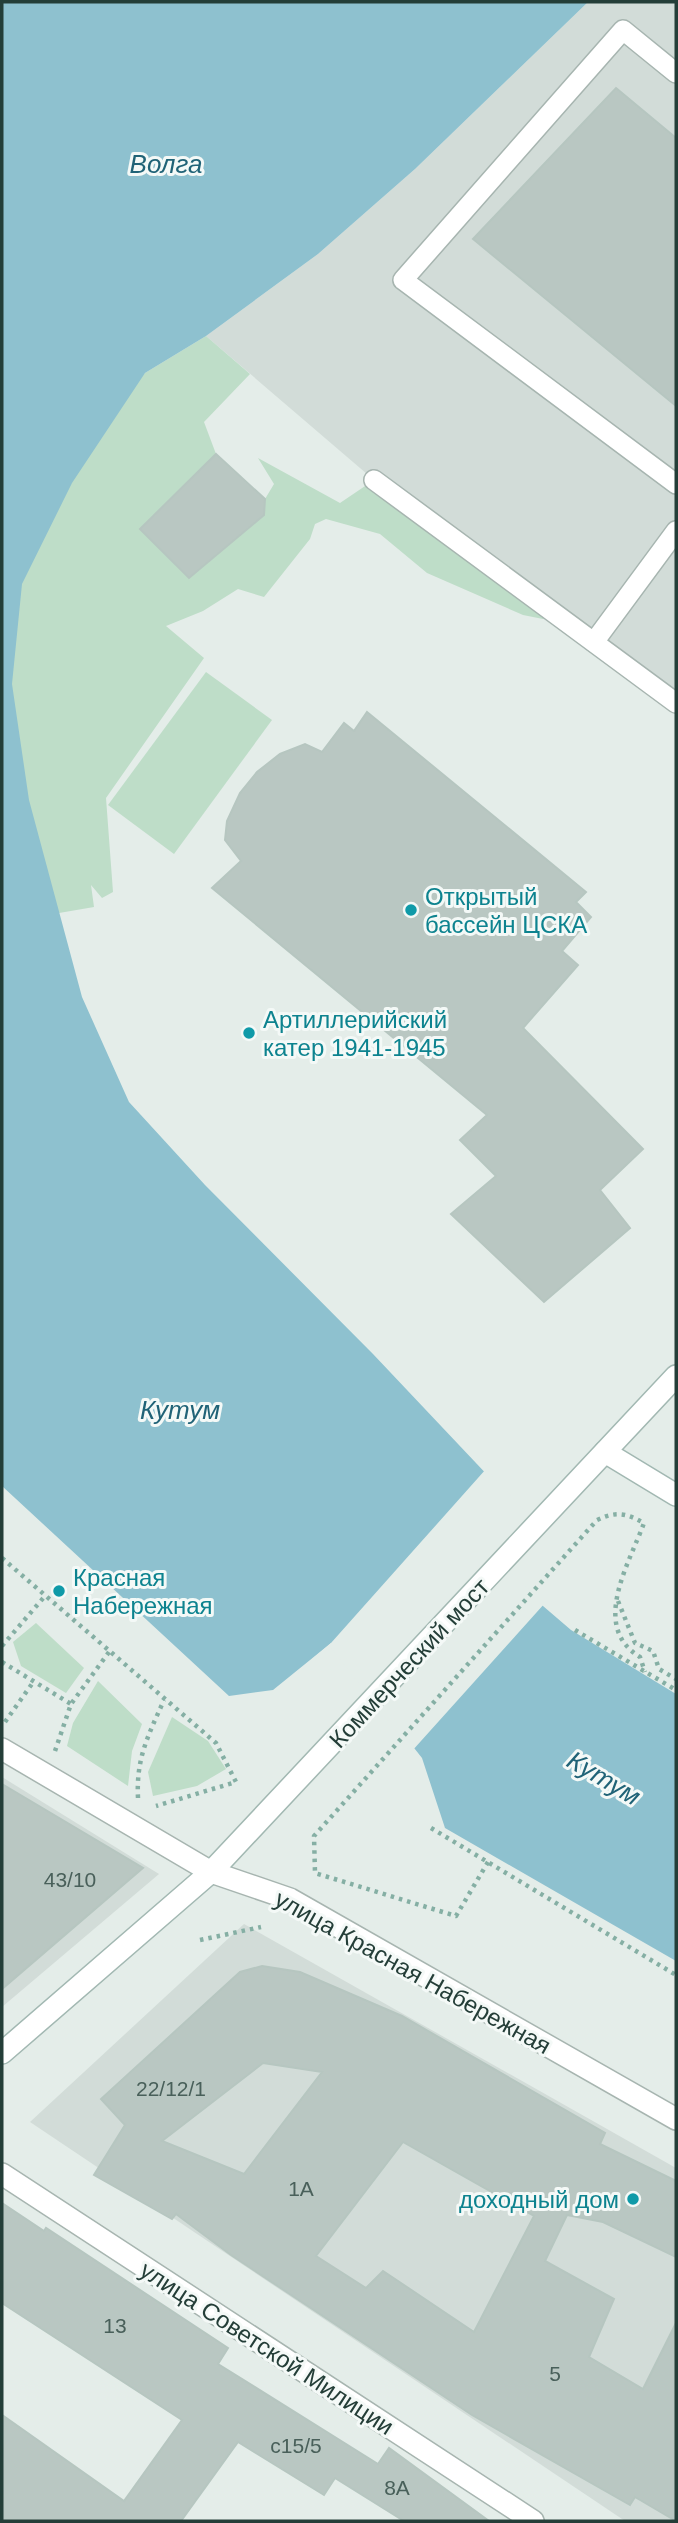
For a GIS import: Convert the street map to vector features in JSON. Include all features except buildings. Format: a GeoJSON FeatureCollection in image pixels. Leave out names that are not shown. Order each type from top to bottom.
{"type":"FeatureCollection","features":[{"type":"Feature","properties":{"kind":"street","name":"Коммерческий мост"},"geometry":{"type":"LineString","coordinates":[[2,2053],[211,1872],[278,1804],[676,1376]]}},
{"type":"Feature","properties":{"kind":"street"},"geometry":{"type":"LineString","coordinates":[[605,1452],[676,1495]]}},
{"type":"Feature","properties":{"kind":"street","name":"улица Красная Набережная"},"geometry":{"type":"LineString","coordinates":[[2,1749],[211,1872],[290,1899],[676,2119]]}},
{"type":"Feature","properties":{"kind":"street","name":"улица Советской Милиции"},"geometry":{"type":"LineString","coordinates":[[2,2174],[533,2521]]}},
{"type":"Feature","properties":{"kind":"lane"},"geometry":{"type":"LineString","coordinates":[[676,73],[623,30],[403,280],[676,484]]}},
{"type":"Feature","properties":{"kind":"lane"},"geometry":{"type":"LineString","coordinates":[[374,480],[676,703]]}},
{"type":"Feature","properties":{"kind":"lane"},"geometry":{"type":"LineString","coordinates":[[594,642],[676,531]]}},
{"type":"Feature","properties":{"kind":"path"},"geometry":{"type":"LineString","coordinates":[[488,1862],[456,1916],[315,1873],[314,1836],[597,1520],[611,1513],[627,1513],[644,1523],[616,1598],[613,1618],[627,1649],[640,1657],[645,1672]]}},
{"type":"Feature","properties":{"kind":"path"},"geometry":{"type":"LineString","coordinates":[[2,1558],[216,1743],[236,1782],[154,1807],[126,1792]]}},
{"type":"Feature","properties":{"kind":"path"},"geometry":{"type":"LineString","coordinates":[[2,1646],[45,1596]]}},
{"type":"Feature","properties":{"kind":"path"},"geometry":{"type":"LineString","coordinates":[[616,1598],[635,1643],[653,1651],[659,1669],[676,1679]]}},
{"type":"Feature","properties":{"kind":"path"},"geometry":{"type":"LineString","coordinates":[[575,1630],[676,1690]]}},
{"type":"Feature","properties":{"kind":"path"},"geometry":{"type":"LineString","coordinates":[[55,1751],[71,1704],[109,1653]]}},
{"type":"Feature","properties":{"kind":"path"},"geometry":{"type":"LineString","coordinates":[[2,1662],[71,1704]]}},
{"type":"Feature","properties":{"kind":"path"},"geometry":{"type":"LineString","coordinates":[[15,1728],[4,1721],[34,1681]]}},
{"type":"Feature","properties":{"kind":"path"},"geometry":{"type":"LineString","coordinates":[[138,1799],[136,1771],[164,1700]]}},
{"type":"Feature","properties":{"kind":"path"},"geometry":{"type":"LineString","coordinates":[[45,1745],[66,1758]]}},
{"type":"Feature","properties":{"kind":"path"},"geometry":{"type":"LineString","coordinates":[[432,1828],[676,1975]]}},
{"type":"Feature","properties":{"kind":"path"},"geometry":{"type":"LineString","coordinates":[[200,1940],[261,1927]]}},
{"type":"Feature","properties":{"kind":"shaded area"},"geometry":{"type":"Polygon","coordinates":[[[588,2],[676,2],[676,700],[374,480],[206,336],[318,254],[415,169],[588,2]]]}},
{"type":"Feature","properties":{"kind":"shaded area"},"geometry":{"type":"Polygon","coordinates":[[[2,1777],[159,1874],[2,2007],[2,1777]]]}},
{"type":"Feature","properties":{"kind":"shaded area"},"geometry":{"type":"Polygon","coordinates":[[[244,1924],[676,2168],[676,2521],[625,2521],[30,2122],[244,1924]]]}},
{"type":"Feature","properties":{"kind":"green space"},"geometry":{"type":"Polygon","coordinates":[[[206,336],[250,374],[204,422],[216,454],[140,529],[189,578],[263,516],[265,499],[274,484],[258,458],[340,503],[374,480],[552,611],[543,619],[523,615],[427,573],[380,534],[326,519],[315,524],[310,539],[264,597],[238,589],[203,611],[166,626],[204,658],[106,798],[113,892],[102,898],[91,885],[94,907],[59,913],[7,915],[2,488],[145,373],[206,336]]]}},
{"type":"Feature","properties":{"kind":"green space"},"geometry":{"type":"Polygon","coordinates":[[[206,672],[272,720],[174,854],[108,805],[206,672]]]}},
{"type":"Feature","properties":{"kind":"green space"},"geometry":{"type":"Polygon","coordinates":[[[36,1623],[84,1668],[66,1693],[21,1666],[13,1642],[36,1623]]]}},
{"type":"Feature","properties":{"kind":"green space"},"geometry":{"type":"Polygon","coordinates":[[[98,1681],[142,1724],[132,1751],[128,1786],[67,1746],[73,1723],[98,1681]]]}},
{"type":"Feature","properties":{"kind":"green space"},"geometry":{"type":"Polygon","coordinates":[[[172,1717],[208,1741],[226,1769],[197,1786],[153,1796],[148,1772],[172,1717]]]}},
{"type":"Feature","properties":{"kind":"water","name":"Кутум"},"geometry":{"type":"Polygon","coordinates":[[[2,2],[588,2],[415,169],[318,254],[206,336],[145,373],[72,483],[22,584],[12,684],[29,800],[82,997],[129,1102],[205,1185],[373,1354],[529,1519],[493,1563],[571,1630],[676,1694],[676,1961],[445,1828],[422,1758],[331,1643],[273,1690],[229,1696],[2,1486],[2,2]]]}},
{"type":"Feature","properties":{"kind":"pier"},"geometry":{"type":"Polygon","coordinates":[[[486,1469],[531,1517],[498,1562],[545,1603],[412,1751],[331,1648],[271,1694],[331,1643],[486,1469]]]}},
{"type":"Feature","properties":{"kind":"place","name":"Открытый бассейн ЦСКА"},"geometry":{"type":"Point","coordinates":[411,910]}},
{"type":"Feature","properties":{"kind":"place","name":"Артиллерийский катер 1941-1945"},"geometry":{"type":"Point","coordinates":[249,1033]}},
{"type":"Feature","properties":{"kind":"place","name":"Красная Набережная"},"geometry":{"type":"Point","coordinates":[59,1591]}},
{"type":"Feature","properties":{"kind":"place","name":"доходный дом"},"geometry":{"type":"Point","coordinates":[633,2199]}},
{"type":"Feature","properties":{"kind":"water label","name":"Волга"},"geometry":{"type":"Point","coordinates":[166,164]}}]}
